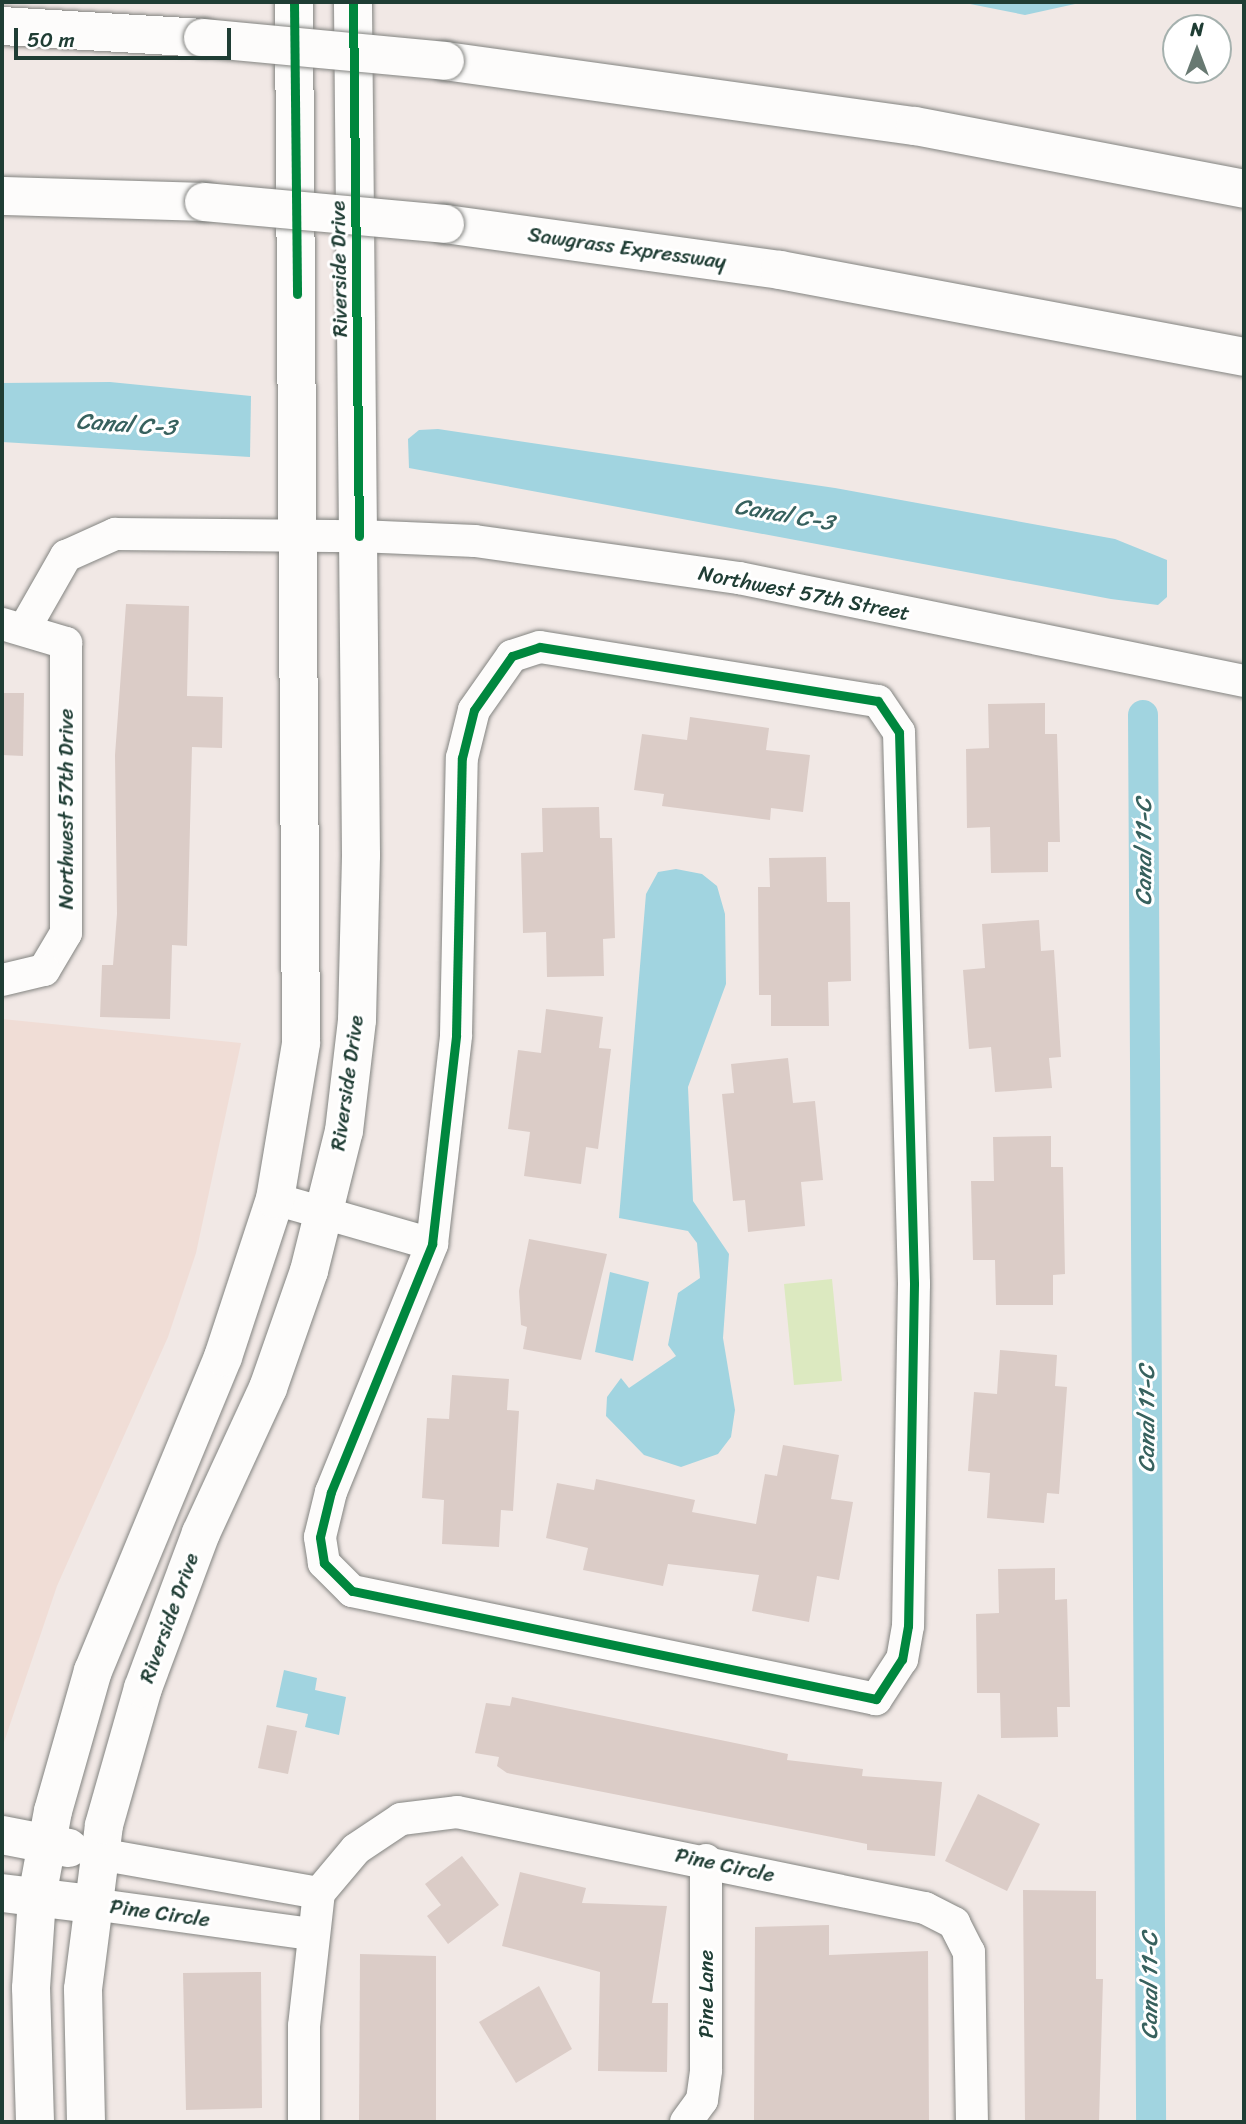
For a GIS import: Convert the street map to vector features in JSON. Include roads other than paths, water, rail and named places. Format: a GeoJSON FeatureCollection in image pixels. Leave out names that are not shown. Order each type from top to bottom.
{"type":"FeatureCollection","features":[{"type":"Feature","properties":{"kind":"main road","name":"Riverside Drive"},"geometry":{"type":"LineString","coordinates":[[35,2122],[30,2000],[19,1895],[45,1843],[93,1671],[223,1357],[275,1199],[301,1044],[304,978],[302,536],[294,2]]}},
{"type":"Feature","properties":{"kind":"main road","name":"Riverside Drive"},"geometry":{"type":"LineString","coordinates":[[86,2122],[83,1989],[99,1854],[143,1688],[201,1533],[268,1388],[324,1212],[344,1131],[357,1020],[359,536],[353,2]]}},
{"type":"Feature","properties":{"kind":"main road"},"geometry":{"type":"LineString","coordinates":[[2,26],[203,38],[445,61],[902,124],[1244,189]]}},
{"type":"Feature","properties":{"kind":"main road","name":"Sawgrass Expressway"},"geometry":{"type":"LineString","coordinates":[[2,197],[204,202],[445,224],[793,272],[1244,357]]}},
{"type":"Feature","properties":{"kind":"main road"},"geometry":{"type":"LineString","coordinates":[[2,1835],[99,1854]]}},
{"type":"Feature","properties":{"kind":"main road"},"geometry":{"type":"LineString","coordinates":[[19,1895],[92,1904]]}},
{"type":"Feature","properties":{"kind":"street","name":"Northwest 57th Drive"},"geometry":{"type":"LineString","coordinates":[[2,980],[44,970],[66,933],[66,643],[14,625],[66,556],[115,534],[359,536]]}},
{"type":"Feature","properties":{"kind":"street","name":"Northwest 57th Street"},"geometry":{"type":"LineString","coordinates":[[359,536],[475,541],[739,578],[1244,681]]}},
{"type":"Feature","properties":{"kind":"street"},"geometry":{"type":"LineString","coordinates":[[540,647],[580,649],[878,701],[899,732],[914,1284],[908,1626],[902,1659],[876,1699],[842,1696],[352,1591],[335,1578],[324,1563],[320,1536],[331,1492],[432,1244],[456,1035],[463,758],[474,710],[490,679],[512,656],[540,647]]}},
{"type":"Feature","properties":{"kind":"street"},"geometry":{"type":"LineString","coordinates":[[275,1199],[432,1244]]}},
{"type":"Feature","properties":{"kind":"street","name":"Pine Circle"},"geometry":{"type":"LineString","coordinates":[[319,1893],[356,1849],[401,1819],[457,1812],[706,1860],[925,1908],[954,1923],[969,1952],[972,2122]]}},
{"type":"Feature","properties":{"kind":"street"},"geometry":{"type":"LineString","coordinates":[[99,1854],[319,1893],[312,1934],[304,2122]]}},
{"type":"Feature","properties":{"kind":"street","name":"Pine Lane"},"geometry":{"type":"LineString","coordinates":[[686,2122],[702,2100],[706,2070],[706,1860]]}},
{"type":"Feature","properties":{"kind":"street","name":"Pine Circle"},"geometry":{"type":"LineString","coordinates":[[92,1904],[312,1934]]}},
{"type":"Feature","properties":{"kind":"water"},"geometry":{"type":"Polygon","coordinates":[[[960,2],[1084,2],[1025,15],[960,2]]]}},
{"type":"Feature","properties":{"kind":"water","name":"Canal C-3"},"geometry":{"type":"Polygon","coordinates":[[[110,382],[251,396],[250,457],[2,442],[2,383],[110,382]]]}},
{"type":"Feature","properties":{"kind":"water","name":"Canal C-3"},"geometry":{"type":"Polygon","coordinates":[[[438,429],[835,488],[1115,539],[1167,560],[1167,597],[1158,605],[1111,599],[409,468],[408,439],[419,430],[438,429]]]}},
{"type":"Feature","properties":{"kind":"water"},"geometry":{"type":"Polygon","coordinates":[[[676,869],[702,874],[717,886],[725,914],[726,984],[688,1087],[693,1201],[729,1254],[723,1338],[735,1410],[731,1437],[718,1454],[681,1467],[644,1455],[606,1416],[607,1397],[621,1378],[629,1388],[676,1356],[668,1345],[678,1293],[700,1278],[697,1243],[688,1231],[619,1218],[646,894],[658,872],[676,869]]]}},
{"type":"Feature","properties":{"kind":"water"},"geometry":{"type":"Polygon","coordinates":[[[610,1272],[649,1282],[633,1361],[595,1352],[610,1272]]]}},
{"type":"Feature","properties":{"kind":"water"},"geometry":{"type":"Polygon","coordinates":[[[284,1670],[317,1678],[315,1690],[346,1697],[339,1735],[305,1727],[308,1714],[276,1707],[284,1670]]]}},
{"type":"Feature","properties":{"kind":"waterway","name":"Canal 11-C"},"geometry":{"type":"LineString","coordinates":[[1143,715],[1151,2122]]}}]}
